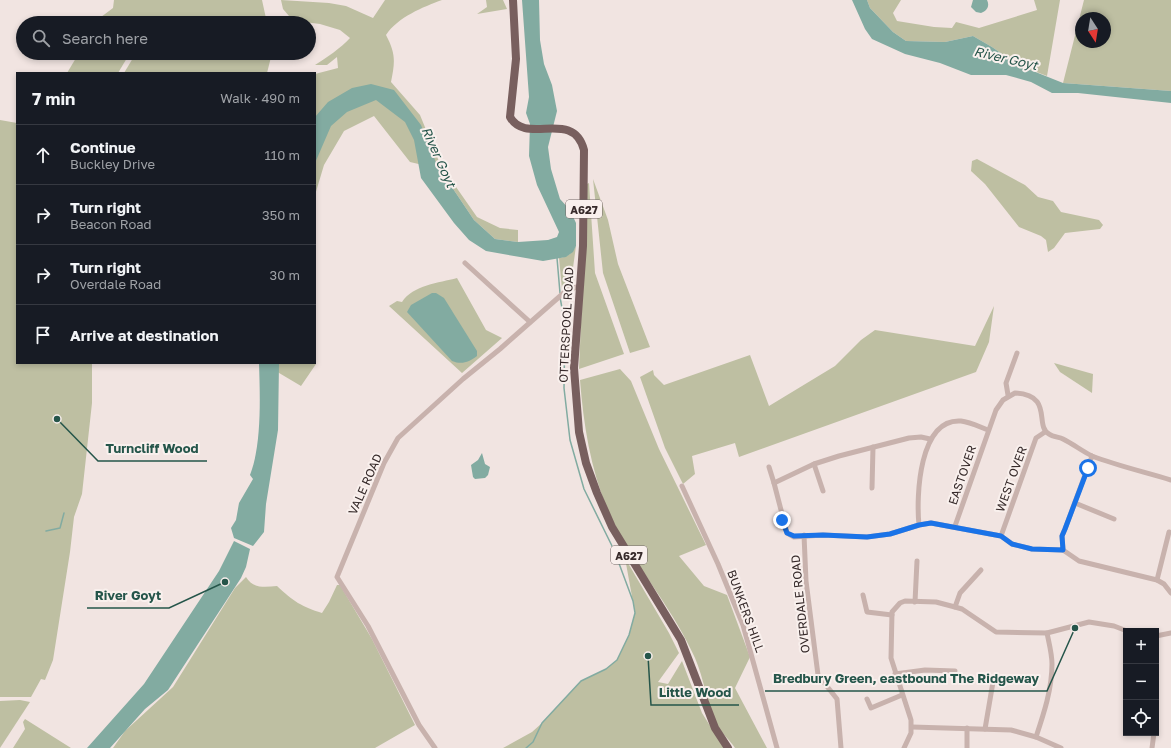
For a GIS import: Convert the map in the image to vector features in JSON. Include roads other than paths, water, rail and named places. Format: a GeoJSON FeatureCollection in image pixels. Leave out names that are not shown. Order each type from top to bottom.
{"type":"FeatureCollection","features":[{"type":"Feature","properties":{"kind":"main road","name":"OTTERSPOOL ROAD"},"geometry":{"type":"LineString","coordinates":[[513,0],[516,59],[510,118],[514,125],[528,129],[561,128],[576,134],[581,140],[585,156],[583,243],[574,368],[579,432],[586,463],[597,493],[612,526],[681,640],[715,728],[728,748]]}},
{"type":"Feature","properties":{"kind":"street"},"geometry":{"type":"LineString","coordinates":[[465,263],[530,322]]}},
{"type":"Feature","properties":{"kind":"street","name":"VALE ROAD"},"geometry":{"type":"LineString","coordinates":[[435,748],[419,725],[368,626],[337,577],[384,463],[398,438],[439,400],[567,290],[580,286]]}},
{"type":"Feature","properties":{"kind":"street"},"geometry":{"type":"LineString","coordinates":[[1008,395],[1006,383],[1017,353]]}},
{"type":"Feature","properties":{"kind":"street"},"geometry":{"type":"LineString","coordinates":[[919,525],[919,484],[930,439],[936,431],[950,423],[960,421],[988,430],[996,410],[1008,395],[1023,394],[1038,402],[1042,411],[1045,432],[1092,456],[1171,480]]}},
{"type":"Feature","properties":{"kind":"street","name":"EASTOVER"},"geometry":{"type":"LineString","coordinates":[[955,526],[988,430]]}},
{"type":"Feature","properties":{"kind":"street","name":"WEST OVER"},"geometry":{"type":"LineString","coordinates":[[1001,536],[1036,438],[1045,432]]}},
{"type":"Feature","properties":{"kind":"street"},"geometry":{"type":"LineString","coordinates":[[774,483],[814,464],[873,447],[909,438],[921,437],[930,439]]}},
{"type":"Feature","properties":{"kind":"street"},"geometry":{"type":"LineString","coordinates":[[872,488],[873,447]]}},
{"type":"Feature","properties":{"kind":"street"},"geometry":{"type":"LineString","coordinates":[[1063,550],[1062,536],[1092,456]]}},
{"type":"Feature","properties":{"kind":"street"},"geometry":{"type":"LineString","coordinates":[[814,464],[823,491]]}},
{"type":"Feature","properties":{"kind":"street"},"geometry":{"type":"LineString","coordinates":[[769,467],[787,533],[794,536],[879,536],[931,523],[955,526],[1001,536],[1012,544],[1032,549],[1063,550],[1079,561],[1157,580],[1164,584],[1171,593]]}},
{"type":"Feature","properties":{"kind":"street","name":"BUNKERS HILL"},"geometry":{"type":"LineString","coordinates":[[682,486],[718,564],[743,625],[777,748]]}},
{"type":"Feature","properties":{"kind":"street"},"geometry":{"type":"LineString","coordinates":[[1075,503],[1114,519]]}},
{"type":"Feature","properties":{"kind":"street"},"geometry":{"type":"LineString","coordinates":[[1157,580],[1167,534]]}},
{"type":"Feature","properties":{"kind":"street","name":"OVERDALE ROAD"},"geometry":{"type":"LineString","coordinates":[[804,535],[806,581],[818,675],[837,699],[841,748]]}},
{"type":"Feature","properties":{"kind":"street"},"geometry":{"type":"LineString","coordinates":[[915,602],[917,561]]}},
{"type":"Feature","properties":{"kind":"street"},"geometry":{"type":"LineString","coordinates":[[955,607],[960,593],[981,570]]}},
{"type":"Feature","properties":{"kind":"street"},"geometry":{"type":"LineString","coordinates":[[863,595],[867,612],[892,615]]}},
{"type":"Feature","properties":{"kind":"street"},"geometry":{"type":"LineString","coordinates":[[904,748],[909,739],[912,727],[910,715],[895,674],[892,658],[892,615],[894,608],[900,603],[936,602],[962,609],[996,632],[1047,633],[1089,622],[1114,626],[1123,629]]}},
{"type":"Feature","properties":{"kind":"street"},"geometry":{"type":"LineString","coordinates":[[1036,737],[1046,710],[1051,678],[1052,663],[1047,633]]}},
{"type":"Feature","properties":{"kind":"street"},"geometry":{"type":"LineString","coordinates":[[1159,635],[1171,633]]}},
{"type":"Feature","properties":{"kind":"street"},"geometry":{"type":"LineString","coordinates":[[895,674],[925,670],[955,671]]}},
{"type":"Feature","properties":{"kind":"street"},"geometry":{"type":"LineString","coordinates":[[985,729],[993,682]]}},
{"type":"Feature","properties":{"kind":"street"},"geometry":{"type":"LineString","coordinates":[[867,699],[871,708],[902,695]]}},
{"type":"Feature","properties":{"kind":"street"},"geometry":{"type":"LineString","coordinates":[[912,727],[1011,730],[1036,737],[1061,748]]}},
{"type":"Feature","properties":{"kind":"street"},"geometry":{"type":"LineString","coordinates":[[967,728],[967,748]]}},
{"type":"Feature","properties":{"kind":"street"},"geometry":{"type":"LineString","coordinates":[[1152,748],[1154,736]]}},
{"type":"Feature","properties":{"kind":"water"},"geometry":{"type":"Polygon","coordinates":[[[522,0],[539,0],[540,40],[544,64],[552,85],[557,111],[548,147],[551,169],[560,199],[570,210],[576,223],[576,246],[573,252],[566,257],[543,261],[486,251],[469,240],[454,223],[421,178],[414,140],[405,122],[376,100],[347,112],[331,126],[316,161],[316,116],[328,102],[352,88],[371,84],[394,90],[421,125],[437,165],[474,220],[495,239],[518,242],[548,240],[557,237],[559,232],[537,185],[529,156],[530,124],[526,113],[529,97],[522,0]]]}},
{"type":"Feature","properties":{"kind":"water"},"geometry":{"type":"Polygon","coordinates":[[[852,0],[867,0],[870,8],[893,32],[906,41],[945,42],[973,36],[1018,65],[1063,83],[1171,91],[1171,103],[1078,93],[1052,93],[1031,82],[1006,75],[971,75],[940,63],[905,54],[872,39],[865,29],[852,0]]]}},
{"type":"Feature","properties":{"kind":"water"},"geometry":{"type":"Polygon","coordinates":[[[973,0],[987,0],[988,4],[985,11],[981,13],[976,12],[971,7],[973,0]]]}},
{"type":"Feature","properties":{"kind":"water"},"geometry":{"type":"Polygon","coordinates":[[[432,293],[436,293],[444,298],[477,351],[477,356],[462,363],[452,361],[407,312],[411,305],[432,293]]]}},
{"type":"Feature","properties":{"kind":"water"},"geometry":{"type":"Polygon","coordinates":[[[259,364],[279,364],[278,430],[266,504],[264,532],[253,546],[234,538],[231,528],[236,520],[239,503],[253,479],[250,475],[257,449],[260,390],[259,364]]]}},
{"type":"Feature","properties":{"kind":"water"},"geometry":{"type":"Polygon","coordinates":[[[482,453],[485,464],[490,467],[488,475],[485,478],[475,479],[473,477],[471,465],[478,460],[482,453]]]}},
{"type":"Feature","properties":{"kind":"water"},"geometry":{"type":"Polygon","coordinates":[[[234,541],[250,549],[246,567],[241,578],[168,690],[145,709],[110,748],[87,748],[144,684],[219,571],[234,541]]]}},
{"type":"Feature","properties":{"kind":"waterway"},"geometry":{"type":"LineString","coordinates":[[557,258],[560,293]]}},
{"type":"Feature","properties":{"kind":"waterway"},"geometry":{"type":"LineString","coordinates":[[526,748],[533,742],[542,723],[581,681],[606,669],[617,660],[629,635],[635,613],[633,601],[614,550],[584,489],[570,440],[564,388],[565,325],[560,297]]}},
{"type":"Feature","properties":{"kind":"waterway"},"geometry":{"type":"LineString","coordinates":[[46,531],[60,528],[64,513]]}},
{"type":"Feature","properties":{"kind":"place","name":"Turncliff Wood"},"geometry":{"type":"Point","coordinates":[57,419]}},
{"type":"Feature","properties":{"kind":"place","name":"River Goyt"},"geometry":{"type":"Point","coordinates":[225,582]}},
{"type":"Feature","properties":{"kind":"place","name":"Bredbury Green, eastbound The Ridgeway"},"geometry":{"type":"Point","coordinates":[1075,628]}},
{"type":"Feature","properties":{"kind":"place","name":"Little Wood"},"geometry":{"type":"Point","coordinates":[648,656]}}]}
